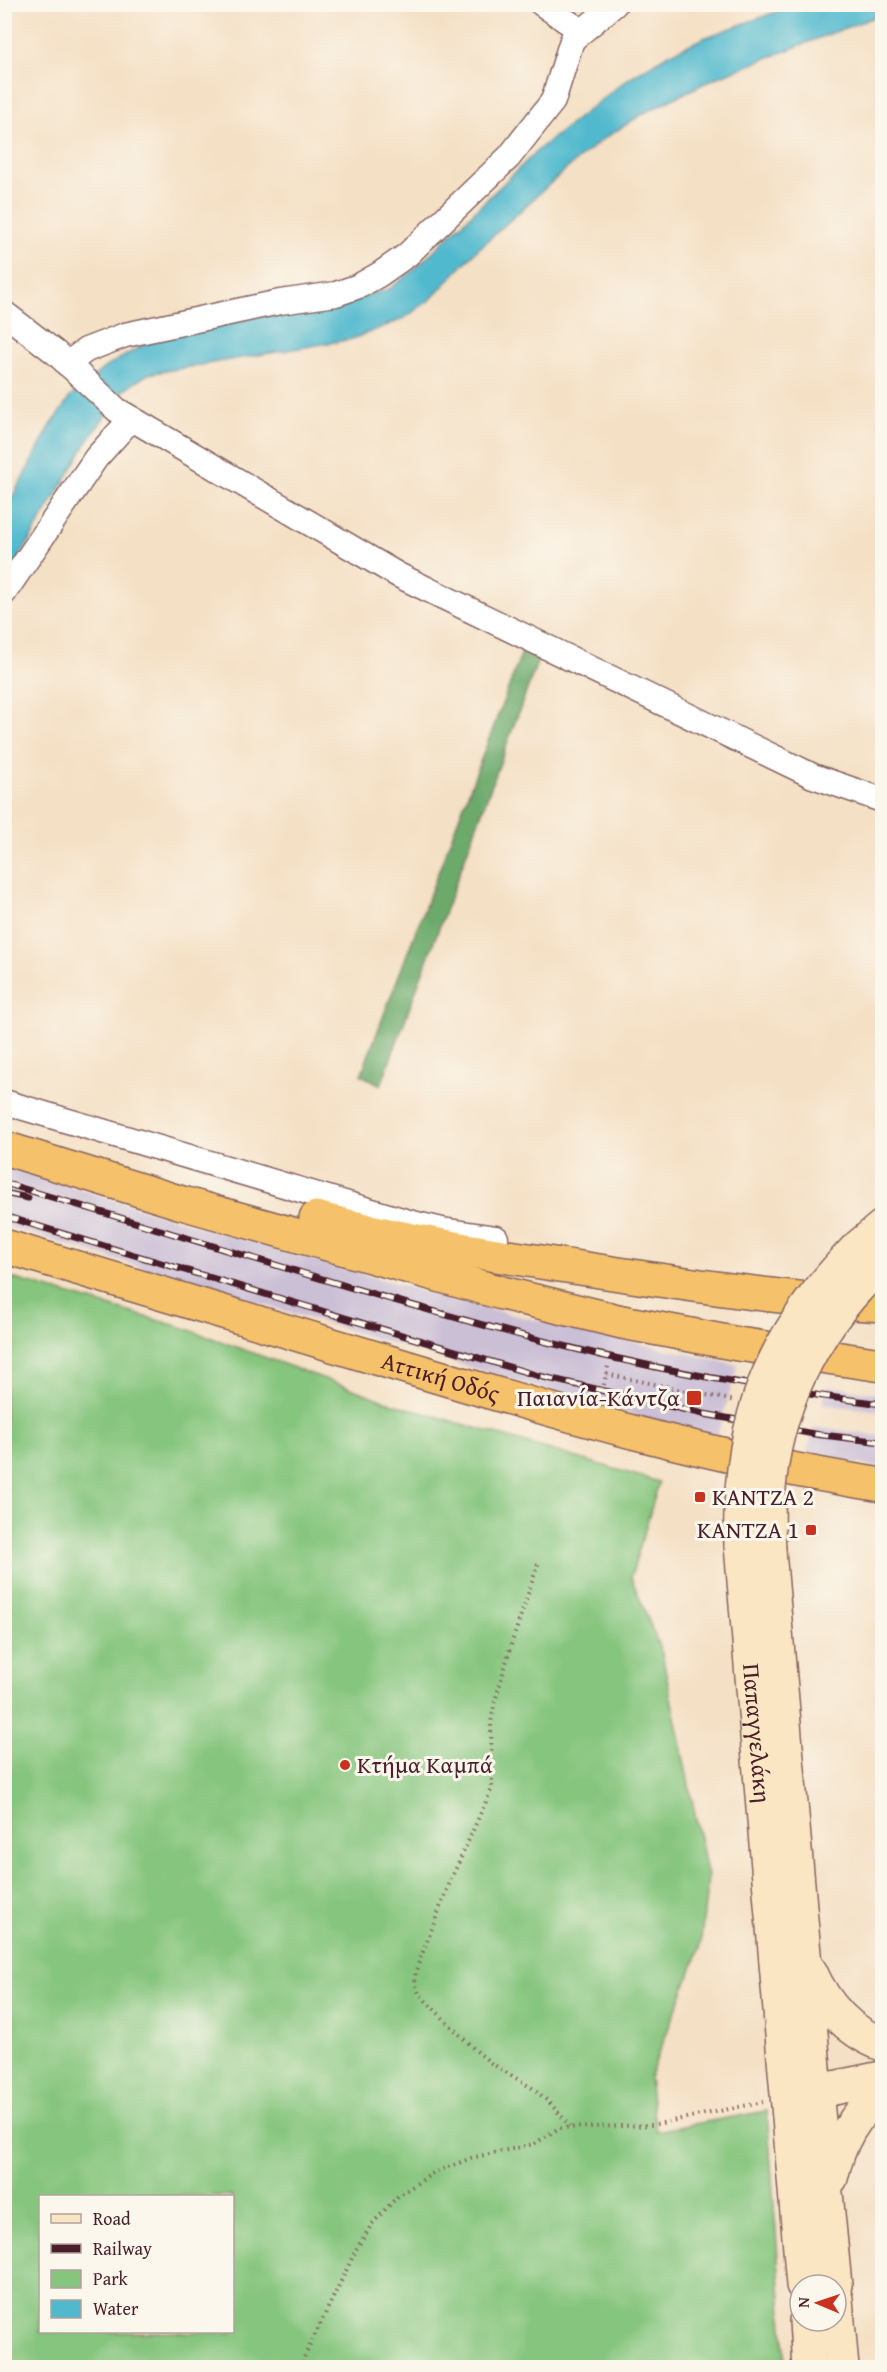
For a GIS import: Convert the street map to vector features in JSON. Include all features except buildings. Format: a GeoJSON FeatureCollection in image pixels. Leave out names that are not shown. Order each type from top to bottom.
{"type":"FeatureCollection","features":[{"type":"Feature","properties":{"kind":"highway"},"geometry":{"type":"LineString","coordinates":[[4,1148],[182,1203],[502,1293],[622,1322],[738,1344],[882,1365]]}},
{"type":"Feature","properties":{"kind":"highway"},"geometry":{"type":"LineString","coordinates":[[182,1203],[309,1216],[378,1234],[483,1254],[666,1281],[882,1305]]}},
{"type":"Feature","properties":{"kind":"highway","name":"Αττική Οδός"},"geometry":{"type":"LineString","coordinates":[[4,1246],[505,1397],[710,1451],[882,1485]]}},
{"type":"Feature","properties":{"kind":"highway"},"geometry":{"type":"LineString","coordinates":[[710,1451],[882,1503]]}},
{"type":"Feature","properties":{"kind":"street"},"geometry":{"type":"LineString","coordinates":[[542,4],[581,31]]}},
{"type":"Feature","properties":{"kind":"street"},"geometry":{"type":"LineString","coordinates":[[73,370],[86,350],[125,335],[280,302],[336,294],[359,286],[380,274],[407,255],[509,157],[553,101],[572,40],[606,14],[615,4]]}},
{"type":"Feature","properties":{"kind":"street"},"geometry":{"type":"LineString","coordinates":[[4,313],[124,415],[398,575],[813,776],[881,800]]}},
{"type":"Feature","properties":{"kind":"street"},"geometry":{"type":"LineString","coordinates":[[4,593],[124,415]]}},
{"type":"Feature","properties":{"kind":"street"},"geometry":{"type":"LineString","coordinates":[[4,1102],[412,1223],[496,1238]]}},
{"type":"Feature","properties":{"kind":"street","name":"Παπαγγελάκη"},"geometry":{"type":"LineString","coordinates":[[834,2273],[827,2195],[802,2094],[755,1548],[768,1513],[770,1477],[776,1443],[796,1381],[819,1339],[842,1306],[866,1278],[870,1256],[882,1227]]}},
{"type":"Feature","properties":{"kind":"street","name":"Παπαγγελάκη"},"geometry":{"type":"LineString","coordinates":[[803,2273],[804,1952],[755,1548],[742,1479],[756,1405],[775,1359],[799,1316],[818,1291],[870,1256]]}},
{"type":"Feature","properties":{"kind":"street"},"geometry":{"type":"LineString","coordinates":[[804,1952],[820,1993],[835,2013],[853,2029],[882,2044]]}},
{"type":"Feature","properties":{"kind":"street"},"geometry":{"type":"LineString","coordinates":[[802,2094],[882,2078]]}},
{"type":"Feature","properties":{"kind":"street"},"geometry":{"type":"LineString","coordinates":[[827,2195],[836,2155],[847,2131],[860,2114],[882,2093]]}},
{"type":"Feature","properties":{"kind":"street"},"geometry":{"type":"LineString","coordinates":[[807,2333],[809,2367]]}},
{"type":"Feature","properties":{"kind":"street"},"geometry":{"type":"LineString","coordinates":[[839,2333],[842,2367]]}},
{"type":"Feature","properties":{"kind":"path"},"geometry":{"type":"LineString","coordinates":[[604,1384],[609,1363]]}},
{"type":"Feature","properties":{"kind":"path"},"geometry":{"type":"LineString","coordinates":[[606,1374],[756,1405]]}},
{"type":"Feature","properties":{"kind":"path"},"geometry":{"type":"LineString","coordinates":[[538,1564],[510,1647],[494,1705],[491,1732],[492,1788],[450,1882],[416,1970],[415,1983],[418,1994],[474,2049],[549,2102],[570,2126]]}},
{"type":"Feature","properties":{"kind":"path"},"geometry":{"type":"LineString","coordinates":[[299,2367],[372,2224],[398,2196],[452,2164],[529,2146],[559,2128],[652,2125],[802,2094]]}},
{"type":"Feature","properties":{"kind":"shaded area"},"geometry":{"type":"Polygon","coordinates":[[[4,1166],[218,1232],[439,1296],[521,1317],[738,1365],[716,1439],[5,1226],[4,1166]]]}},
{"type":"Feature","properties":{"kind":"shaded area"},"geometry":{"type":"Polygon","coordinates":[[[828,1386],[882,1394],[882,1411],[822,1404],[828,1386]]]}},
{"type":"Feature","properties":{"kind":"shaded area"},"geometry":{"type":"Polygon","coordinates":[[[814,1427],[882,1436],[882,1468],[806,1455],[814,1427]]]}},
{"type":"Feature","properties":{"kind":"green space"},"geometry":{"type":"Polygon","coordinates":[[[522,652],[538,660],[381,1085],[361,1075],[522,652]]]}},
{"type":"Feature","properties":{"kind":"green space","name":"Kτήμα Καμπά"},"geometry":{"type":"Polygon","coordinates":[[[5,1276],[184,1328],[394,1404],[659,1482],[631,1577],[662,1654],[708,1877],[700,1948],[649,2078],[656,2131],[767,2111],[786,2367],[5,2367],[5,1276]]]}},
{"type":"Feature","properties":{"kind":"water"},"geometry":{"type":"Polygon","coordinates":[[[795,5],[882,5],[882,14],[715,78],[644,113],[603,139],[564,171],[474,253],[431,299],[403,319],[352,339],[148,374],[122,391],[86,444],[5,582],[5,511],[50,427],[70,397],[105,367],[161,335],[361,297],[389,289],[414,270],[538,150],[626,80],[667,55],[704,38],[795,5]]]}},
{"type":"Feature","properties":{"kind":"railway"},"geometry":{"type":"LineString","coordinates":[[4,1183],[342,1285],[547,1342],[630,1362],[714,1378],[882,1404]]}},
{"type":"Feature","properties":{"kind":"railway"},"geometry":{"type":"LineString","coordinates":[[4,1193],[28,1198]]}},
{"type":"Feature","properties":{"kind":"railway"},"geometry":{"type":"LineString","coordinates":[[4,1216],[539,1376],[704,1414],[814,1434],[882,1442]]}},
{"type":"Feature","properties":{"kind":"place","name":"Παιανία-Κάντζα"},"geometry":{"type":"Point","coordinates":[694,1398]}},
{"type":"Feature","properties":{"kind":"place","name":"ΚΑΝΤΖΑ 2"},"geometry":{"type":"Point","coordinates":[700,1497]}},
{"type":"Feature","properties":{"kind":"place","name":"ΚΑΝΤΖΑ 1"},"geometry":{"type":"Point","coordinates":[811,1530]}},
{"type":"Feature","properties":{"kind":"place","name":"Kτήμα Καμπά"},"geometry":{"type":"Point","coordinates":[345,1765]}}]}
